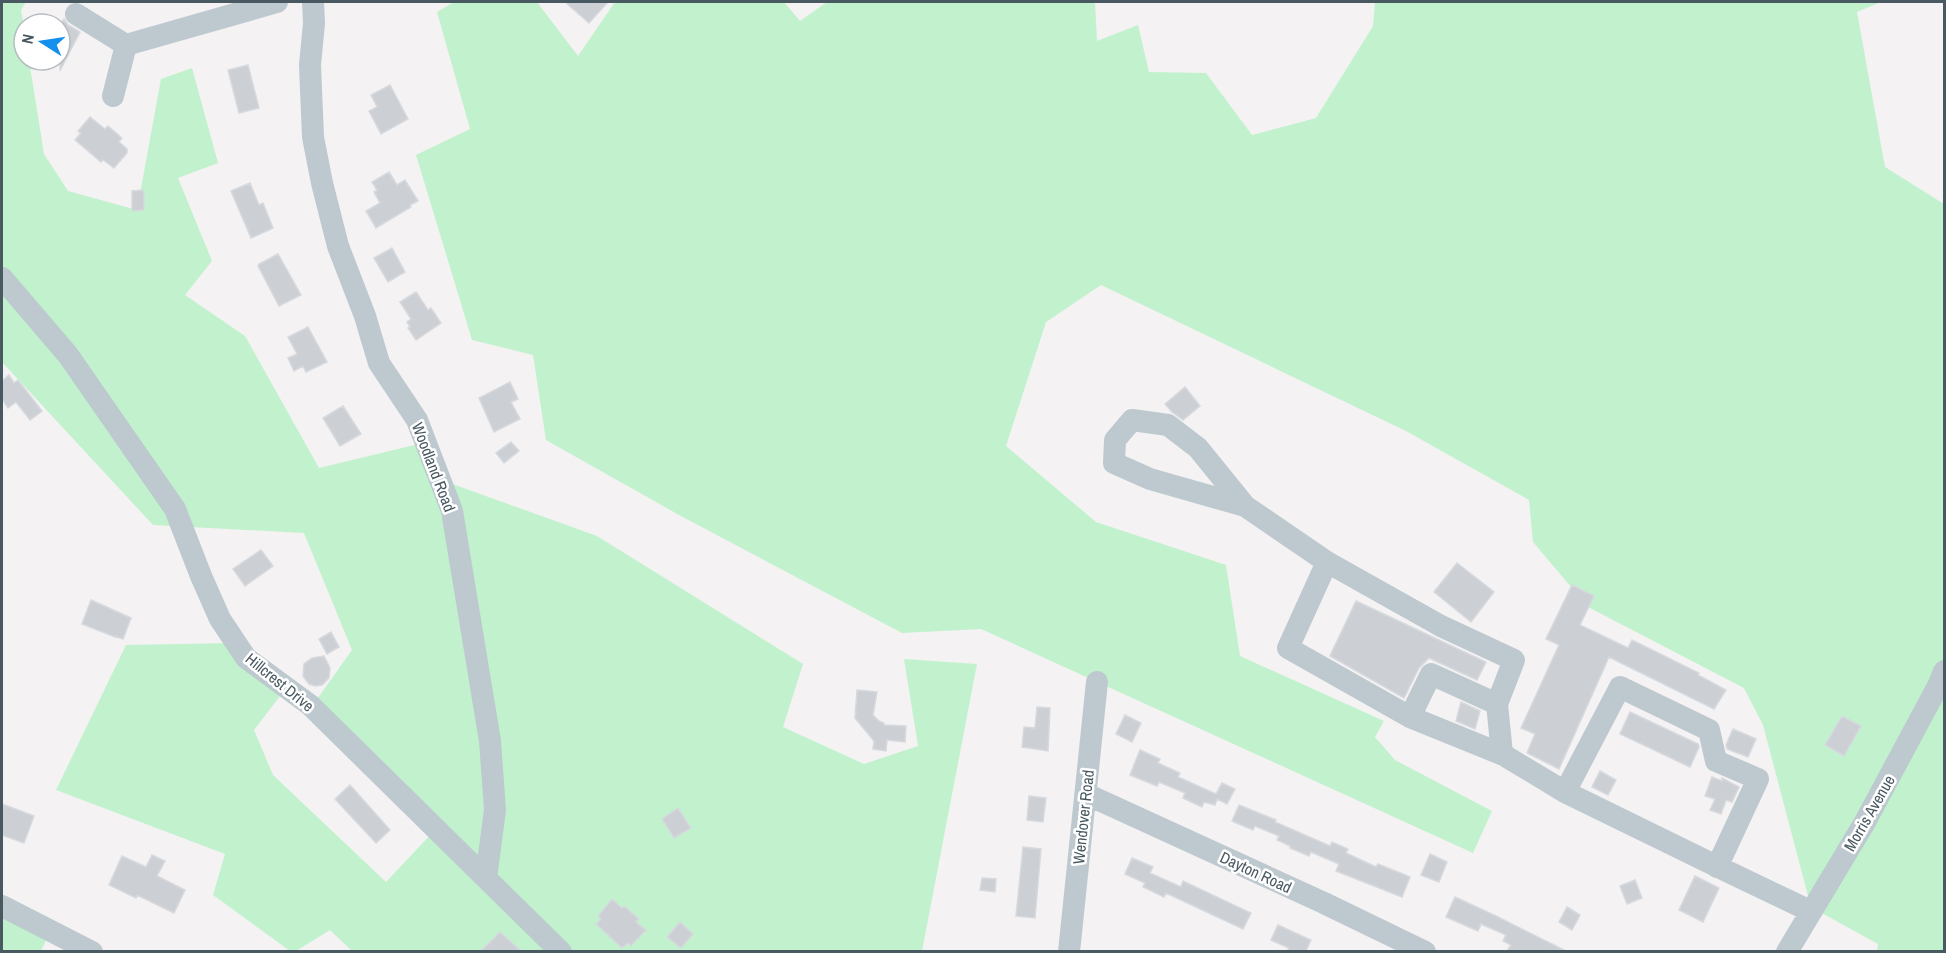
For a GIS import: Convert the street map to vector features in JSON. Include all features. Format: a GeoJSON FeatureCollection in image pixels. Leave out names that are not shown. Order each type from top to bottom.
{"type":"FeatureCollection","features":[{"type":"Feature","properties":{"kind":"street"},"geometry":{"type":"LineString","coordinates":[[76,14],[126,45],[278,2]]}},
{"type":"Feature","properties":{"kind":"street","name":"Woodland Road"},"geometry":{"type":"LineString","coordinates":[[313,2],[314,23],[310,65],[313,137],[338,246],[365,316],[379,363],[417,420],[452,511],[490,741],[495,810],[486,878]]}},
{"type":"Feature","properties":{"kind":"street"},"geometry":{"type":"LineString","coordinates":[[113,96],[126,45]]}},
{"type":"Feature","properties":{"kind":"street","name":"Hillcrest Drive"},"geometry":{"type":"LineString","coordinates":[[2,278],[68,355],[175,509],[220,619],[246,658],[310,705],[561,951]]}},
{"type":"Feature","properties":{"kind":"street"},"geometry":{"type":"LineString","coordinates":[[1245,506],[1150,479],[1114,463],[1115,440],[1132,420],[1168,425],[1198,448],[1245,506],[1327,562],[1441,626],[1514,660],[1497,704],[1502,753],[1506,756]]}},
{"type":"Feature","properties":{"kind":"street"},"geometry":{"type":"LineString","coordinates":[[1327,562],[1288,648],[1410,717],[1506,756],[1564,792],[1810,911]]}},
{"type":"Feature","properties":{"kind":"street","name":"Morris Avenue"},"geometry":{"type":"LineString","coordinates":[[1787,951],[1875,804],[1944,671]]}},
{"type":"Feature","properties":{"kind":"street"},"geometry":{"type":"LineString","coordinates":[[1410,717],[1431,674],[1497,704]]}},
{"type":"Feature","properties":{"kind":"street","name":"Wendover Road"},"geometry":{"type":"LineString","coordinates":[[1069,951],[1097,682]]}},
{"type":"Feature","properties":{"kind":"street"},"geometry":{"type":"LineString","coordinates":[[1564,792],[1620,687],[1709,730],[1716,761],[1758,779],[1717,867]]}},
{"type":"Feature","properties":{"kind":"street","name":"Dayton Road"},"geometry":{"type":"LineString","coordinates":[[1086,794],[1425,951]]}},
{"type":"Feature","properties":{"kind":"street"},"geometry":{"type":"LineString","coordinates":[[2,906],[92,951]]}},
{"type":"Feature","properties":{"kind":"green space"},"geometry":{"type":"Polygon","coordinates":[[[2,2],[26,2],[21,12],[12,12],[12,72],[31,72],[44,154],[68,191],[137,210],[161,79],[192,68],[218,163],[178,178],[212,261],[185,295],[245,336],[319,468],[431,441],[447,482],[597,536],[803,664],[783,727],[864,764],[918,746],[904,659],[977,664],[922,951],[353,952],[330,930],[296,951],[290,951],[213,895],[225,854],[56,790],[126,645],[233,643],[287,687],[254,730],[273,775],[386,882],[434,831],[310,709],[352,650],[304,533],[153,525],[2,362],[2,2]]]}},
{"type":"Feature","properties":{"kind":"green space"},"geometry":{"type":"Polygon","coordinates":[[[454,2],[537,2],[578,56],[615,2],[784,2],[800,21],[827,2],[1095,2],[1097,41],[1138,25],[1149,72],[1206,73],[1252,135],[1316,118],[1373,26],[1375,2],[1881,2],[1857,12],[1885,167],[1944,204],[1944,951],[1877,951],[1878,944],[1811,907],[1763,725],[1744,688],[1588,607],[1533,542],[1529,500],[1406,431],[1101,285],[1046,322],[1006,446],[1096,522],[1226,565],[1240,656],[1384,721],[1375,737],[1395,760],[1492,811],[1473,853],[981,629],[902,633],[679,515],[546,440],[533,355],[472,340],[416,155],[470,129],[437,12],[454,2]]]}},
{"type":"Feature","properties":{"kind":"green space"},"geometry":{"type":"Polygon","coordinates":[[[2,897],[53,925],[41,951],[2,951],[2,897]]]}},
{"type":"Feature","properties":{"kind":"building"},"geometry":{"type":"Polygon","coordinates":[[[565,2],[608,2],[589,23],[565,2]]]}},
{"type":"Feature","properties":{"kind":"building"},"geometry":{"type":"Polygon","coordinates":[[[72,27],[80,32],[72,48],[72,27]]]}},
{"type":"Feature","properties":{"kind":"building"},"geometry":{"type":"Polygon","coordinates":[[[248,65],[259,108],[239,113],[228,70],[248,65]]]}},
{"type":"Feature","properties":{"kind":"building"},"geometry":{"type":"Polygon","coordinates":[[[390,85],[408,119],[381,134],[369,111],[377,107],[371,95],[390,85]]]}},
{"type":"Feature","properties":{"kind":"building"},"geometry":{"type":"Polygon","coordinates":[[[90,117],[105,129],[108,126],[122,138],[119,142],[127,149],[127,153],[114,168],[103,160],[101,162],[75,140],[81,133],[78,131],[90,117]]]}},
{"type":"Feature","properties":{"kind":"building"},"geometry":{"type":"Polygon","coordinates":[[[389,172],[397,185],[405,180],[418,201],[376,228],[366,211],[380,203],[374,192],[377,190],[372,182],[389,172]]]}},
{"type":"Feature","properties":{"kind":"building"},"geometry":{"type":"Polygon","coordinates":[[[250,183],[259,205],[263,203],[273,228],[251,238],[231,191],[250,183]]]}},
{"type":"Feature","properties":{"kind":"building"},"geometry":{"type":"Polygon","coordinates":[[[144,190],[144,210],[132,211],[132,191],[144,190]]]}},
{"type":"Feature","properties":{"kind":"building"},"geometry":{"type":"Polygon","coordinates":[[[392,248],[405,272],[388,282],[374,258],[392,248]]]}},
{"type":"Feature","properties":{"kind":"building"},"geometry":{"type":"Polygon","coordinates":[[[278,254],[301,295],[279,306],[258,266],[278,254]]]}},
{"type":"Feature","properties":{"kind":"building"},"geometry":{"type":"Polygon","coordinates":[[[416,292],[428,310],[431,308],[441,323],[416,340],[408,328],[410,327],[407,322],[411,319],[400,302],[416,292]]]}},
{"type":"Feature","properties":{"kind":"building"},"geometry":{"type":"Polygon","coordinates":[[[308,327],[327,362],[306,372],[303,366],[294,371],[288,358],[297,354],[288,337],[308,327]]]}},
{"type":"Feature","properties":{"kind":"building"},"geometry":{"type":"Polygon","coordinates":[[[9,375],[14,383],[18,380],[42,411],[30,420],[16,402],[8,408],[2,399],[2,381],[9,375]]]}},
{"type":"Feature","properties":{"kind":"building"},"geometry":{"type":"Polygon","coordinates":[[[510,382],[518,399],[511,402],[520,419],[494,432],[479,398],[510,382]]]}},
{"type":"Feature","properties":{"kind":"building"},"geometry":{"type":"Polygon","coordinates":[[[1185,387],[1200,406],[1183,420],[1165,404],[1185,387]]]}},
{"type":"Feature","properties":{"kind":"building"},"geometry":{"type":"Polygon","coordinates":[[[343,406],[361,434],[340,446],[323,418],[343,406]]]}},
{"type":"Feature","properties":{"kind":"building"},"geometry":{"type":"Polygon","coordinates":[[[511,442],[519,451],[504,463],[496,453],[511,442]]]}},
{"type":"Feature","properties":{"kind":"building"},"geometry":{"type":"Polygon","coordinates":[[[261,550],[273,566],[245,586],[233,569],[261,550]]]}},
{"type":"Feature","properties":{"kind":"building"},"geometry":{"type":"Polygon","coordinates":[[[1457,563],[1494,592],[1471,622],[1434,592],[1457,563]]]}},
{"type":"Feature","properties":{"kind":"building"},"geometry":{"type":"Polygon","coordinates":[[[1572,585],[1594,596],[1580,625],[1628,648],[1632,640],[1699,673],[1698,675],[1726,690],[1714,709],[1609,657],[1559,769],[1527,753],[1535,734],[1521,728],[1559,645],[1546,639],[1572,585]]]}},
{"type":"Feature","properties":{"kind":"building"},"geometry":{"type":"Polygon","coordinates":[[[91,600],[131,618],[123,639],[82,624],[91,600]]]}},
{"type":"Feature","properties":{"kind":"building"},"geometry":{"type":"Polygon","coordinates":[[[1356,601],[1486,662],[1477,680],[1429,658],[1419,668],[1404,698],[1330,656],[1356,601]]]}},
{"type":"Feature","properties":{"kind":"building"},"geometry":{"type":"Polygon","coordinates":[[[331,632],[339,647],[327,654],[319,639],[331,632]]]}},
{"type":"Feature","properties":{"kind":"building"},"geometry":{"type":"Polygon","coordinates":[[[324,656],[330,668],[329,678],[322,685],[309,684],[303,676],[304,664],[312,658],[324,656]]]}},
{"type":"Feature","properties":{"kind":"building"},"geometry":{"type":"Polygon","coordinates":[[[857,690],[877,692],[873,715],[884,725],[906,726],[905,742],[887,740],[886,751],[873,749],[874,741],[855,718],[857,690]]]}},
{"type":"Feature","properties":{"kind":"building"},"geometry":{"type":"Polygon","coordinates":[[[1461,702],[1480,711],[1475,729],[1456,721],[1461,702]]]}},
{"type":"Feature","properties":{"kind":"building"},"geometry":{"type":"Polygon","coordinates":[[[1037,707],[1050,708],[1048,751],[1022,747],[1024,727],[1035,728],[1037,707]]]}},
{"type":"Feature","properties":{"kind":"building"},"geometry":{"type":"Polygon","coordinates":[[[1630,712],[1698,744],[1699,747],[1690,767],[1620,734],[1630,712]]]}},
{"type":"Feature","properties":{"kind":"building"},"geometry":{"type":"Polygon","coordinates":[[[1125,715],[1141,723],[1132,742],[1116,734],[1125,715]]]}},
{"type":"Feature","properties":{"kind":"building"},"geometry":{"type":"Polygon","coordinates":[[[1842,716],[1861,726],[1844,756],[1825,745],[1842,716]]]}},
{"type":"Feature","properties":{"kind":"building"},"geometry":{"type":"Polygon","coordinates":[[[1733,729],[1756,739],[1748,757],[1727,749],[1726,745],[1733,729]]]}},
{"type":"Feature","properties":{"kind":"building"},"geometry":{"type":"Polygon","coordinates":[[[1140,750],[1160,759],[1158,763],[1180,773],[1178,777],[1216,794],[1222,783],[1235,789],[1227,804],[1217,799],[1215,805],[1204,802],[1202,807],[1183,798],[1185,793],[1159,782],[1157,786],[1130,775],[1140,750]]]}},
{"type":"Feature","properties":{"kind":"building"},"geometry":{"type":"Polygon","coordinates":[[[1600,771],[1616,780],[1608,795],[1592,787],[1600,771]]]}},
{"type":"Feature","properties":{"kind":"building"},"geometry":{"type":"Polygon","coordinates":[[[1712,777],[1722,781],[1722,778],[1739,787],[1732,802],[1726,800],[1721,814],[1710,810],[1715,799],[1705,796],[1712,777]]]}},
{"type":"Feature","properties":{"kind":"building"},"geometry":{"type":"Polygon","coordinates":[[[350,785],[390,830],[376,843],[335,799],[350,785]]]}},
{"type":"Feature","properties":{"kind":"building"},"geometry":{"type":"Polygon","coordinates":[[[1029,796],[1046,798],[1043,822],[1027,820],[1029,796]]]}},
{"type":"Feature","properties":{"kind":"building"},"geometry":{"type":"Polygon","coordinates":[[[2,804],[34,816],[24,843],[2,835],[2,804]]]}},
{"type":"Feature","properties":{"kind":"building"},"geometry":{"type":"Polygon","coordinates":[[[1239,805],[1330,846],[1332,842],[1348,849],[1346,853],[1376,867],[1378,864],[1410,877],[1402,897],[1336,871],[1339,864],[1311,852],[1309,856],[1290,848],[1277,840],[1279,836],[1255,826],[1253,830],[1232,821],[1239,805]]]}},
{"type":"Feature","properties":{"kind":"building"},"geometry":{"type":"Polygon","coordinates":[[[678,808],[691,828],[674,838],[662,819],[678,808]]]}},
{"type":"Feature","properties":{"kind":"building"},"geometry":{"type":"Polygon","coordinates":[[[1023,847],[1041,849],[1035,918],[1016,916],[1023,847]]]}},
{"type":"Feature","properties":{"kind":"building"},"geometry":{"type":"Polygon","coordinates":[[[1430,854],[1447,862],[1439,882],[1421,875],[1430,854]]]}},
{"type":"Feature","properties":{"kind":"building"},"geometry":{"type":"Polygon","coordinates":[[[152,855],[165,861],[157,876],[185,890],[174,913],[137,895],[136,898],[109,885],[122,856],[146,867],[152,855]]]}},
{"type":"Feature","properties":{"kind":"building"},"geometry":{"type":"Polygon","coordinates":[[[1132,858],[1153,867],[1150,873],[1181,887],[1183,881],[1251,913],[1243,929],[1166,893],[1164,897],[1143,887],[1145,883],[1125,874],[1132,858]]]}},
{"type":"Feature","properties":{"kind":"building"},"geometry":{"type":"Polygon","coordinates":[[[1695,876],[1719,888],[1703,922],[1679,910],[1695,876]]]}},
{"type":"Feature","properties":{"kind":"building"},"geometry":{"type":"Polygon","coordinates":[[[982,878],[996,879],[995,892],[980,890],[982,878]]]}},
{"type":"Feature","properties":{"kind":"building"},"geometry":{"type":"Polygon","coordinates":[[[1635,880],[1642,898],[1627,904],[1620,886],[1635,880]]]}},
{"type":"Feature","properties":{"kind":"building"},"geometry":{"type":"Polygon","coordinates":[[[1455,897],[1566,951],[1507,951],[1511,945],[1503,941],[1506,935],[1481,924],[1478,931],[1446,917],[1455,897]]]}},
{"type":"Feature","properties":{"kind":"building"},"geometry":{"type":"Polygon","coordinates":[[[612,899],[639,919],[636,922],[646,930],[631,946],[628,943],[622,948],[596,924],[601,919],[598,916],[612,899]]]}},
{"type":"Feature","properties":{"kind":"building"},"geometry":{"type":"Polygon","coordinates":[[[1567,907],[1580,915],[1572,930],[1559,922],[1567,907]]]}},
{"type":"Feature","properties":{"kind":"building"},"geometry":{"type":"Polygon","coordinates":[[[680,922],[693,934],[681,948],[667,937],[680,922]]]}},
{"type":"Feature","properties":{"kind":"building"},"geometry":{"type":"Polygon","coordinates":[[[1278,925],[1311,940],[1306,951],[1287,951],[1289,948],[1271,940],[1278,925]]]}},
{"type":"Feature","properties":{"kind":"building"},"geometry":{"type":"Polygon","coordinates":[[[500,932],[521,951],[481,951],[500,932]]]}}]}
